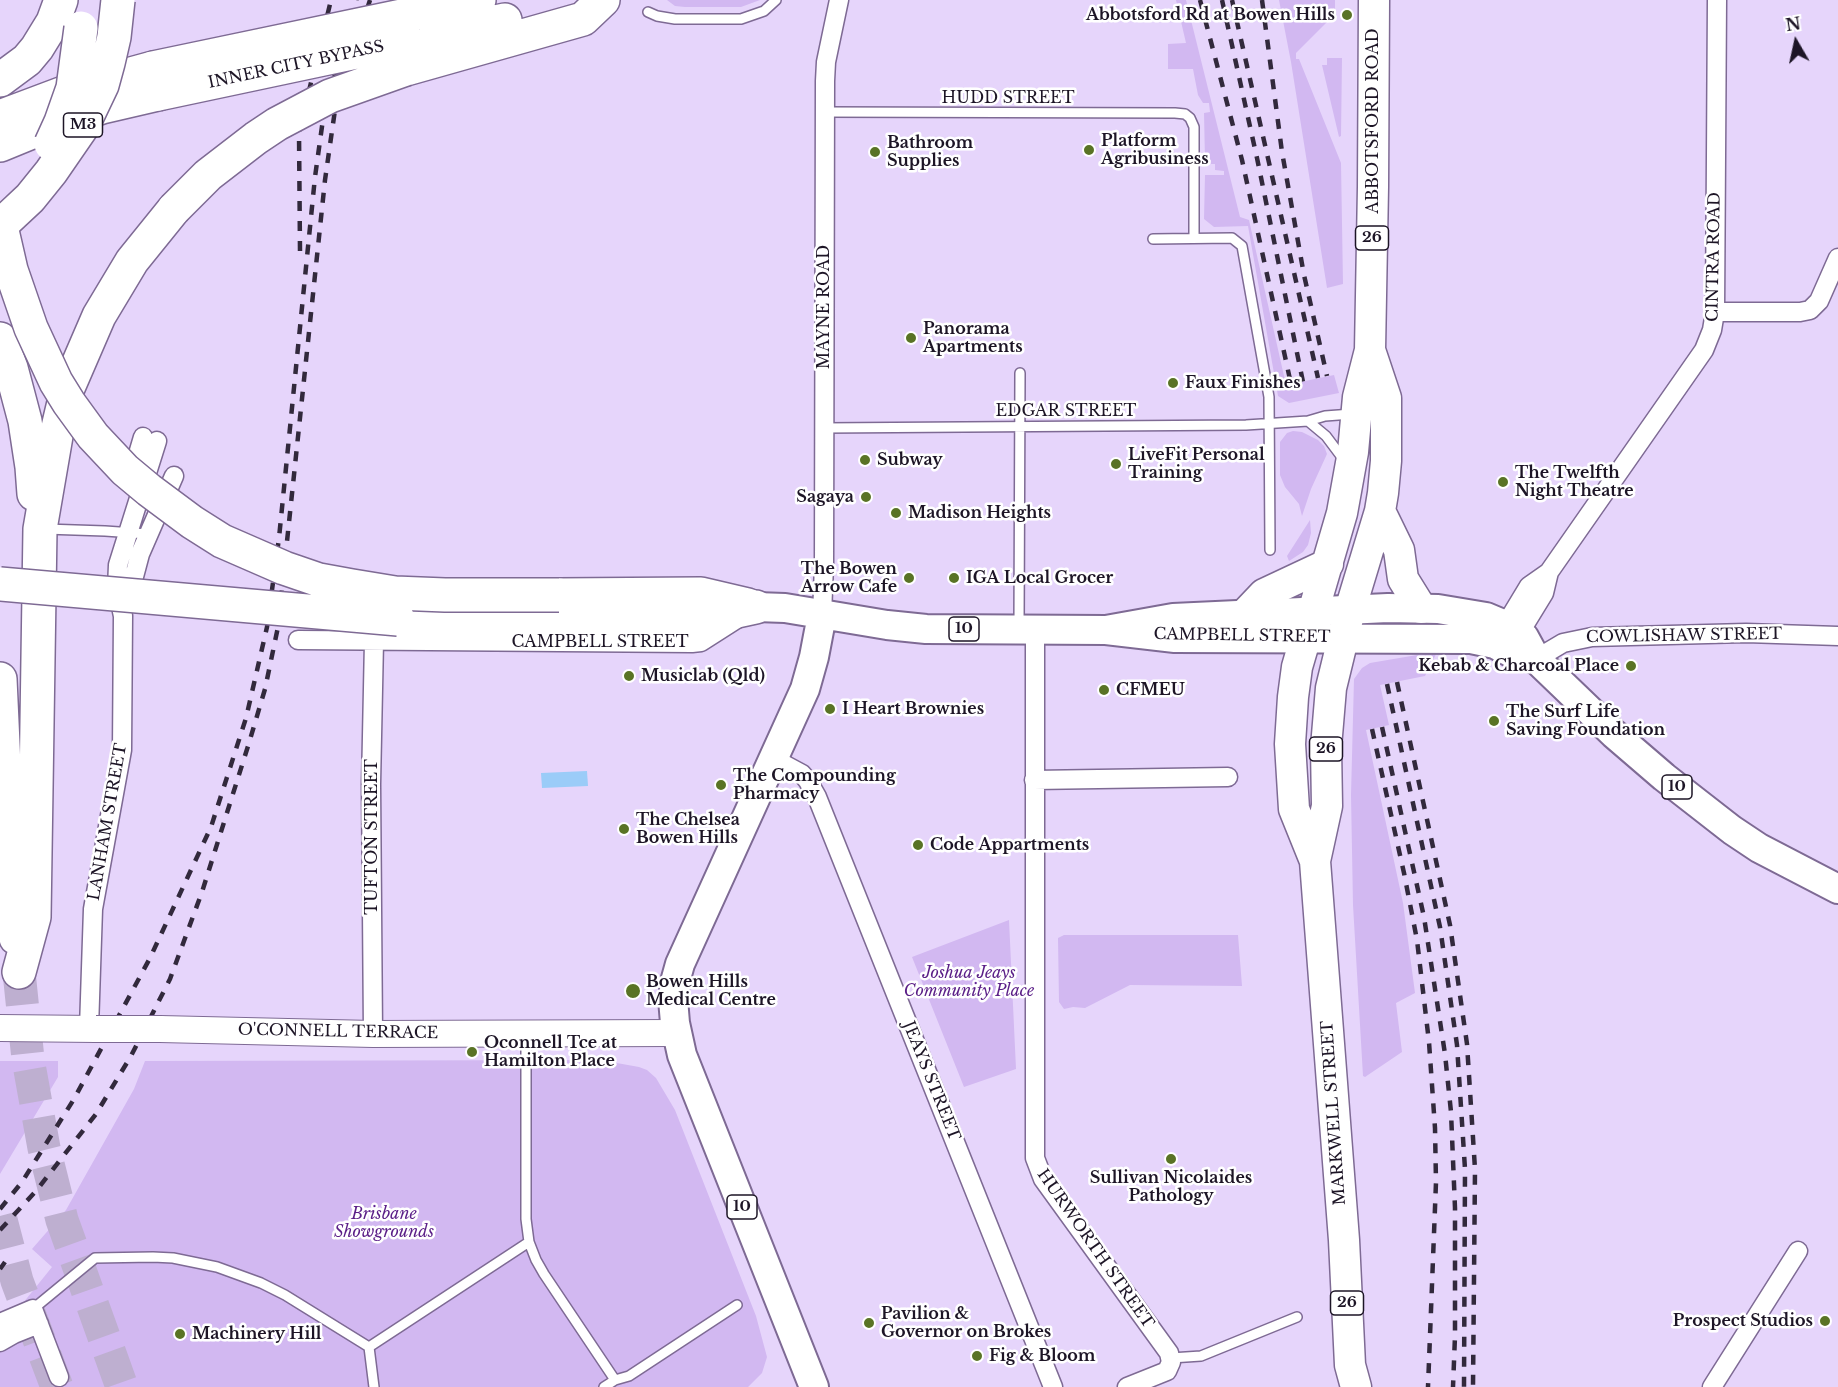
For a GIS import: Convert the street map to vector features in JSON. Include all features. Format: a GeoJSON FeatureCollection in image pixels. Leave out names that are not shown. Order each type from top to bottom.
{"type":"FeatureCollection","features":[{"type":"Feature","properties":{"kind":"highway"},"geometry":{"type":"LineString","coordinates":[[0,80],[27,60],[37,48],[53,22],[61,0]]}},
{"type":"Feature","properties":{"kind":"highway"},"geometry":{"type":"LineString","coordinates":[[0,214],[33,173],[61,122],[73,88],[77,65],[81,28],[79,0]]}},
{"type":"Feature","properties":{"kind":"highway","name":"M3"},"geometry":{"type":"LineString","coordinates":[[0,224],[30,198],[82,127],[102,85],[114,37],[118,0]]}},
{"type":"Feature","properties":{"kind":"highway","name":"INNER CITY BYPASS"},"geometry":{"type":"LineString","coordinates":[[410,41],[478,0]]}},
{"type":"Feature","properties":{"kind":"highway","name":"INNER CITY BYPASS"},"geometry":{"type":"LineString","coordinates":[[0,117],[69,91],[156,81],[410,41],[597,0]]}},
{"type":"Feature","properties":{"kind":"highway"},"geometry":{"type":"LineString","coordinates":[[40,529],[62,408],[87,340],[120,279],[153,233],[208,175],[277,124],[351,87],[410,41],[583,19],[603,0]]}},
{"type":"Feature","properties":{"kind":"highway","name":"ABBOTSFORD ROAD"},"geometry":{"type":"LineString","coordinates":[[1308,625],[1342,513],[1351,470],[1358,397],[1370,350],[1374,0]]}},
{"type":"Feature","properties":{"kind":"highway","name":"INNER CITY BYPASS"},"geometry":{"type":"LineString","coordinates":[[0,146],[39,129],[102,107],[156,81]]}},
{"type":"Feature","properties":{"kind":"highway"},"geometry":{"type":"LineString","coordinates":[[0,224],[11,270],[31,328],[56,382],[69,403],[93,436],[125,470],[192,522],[222,541],[284,568],[320,580],[395,593],[559,607]]}},
{"type":"Feature","properties":{"kind":"highway"},"geometry":{"type":"LineString","coordinates":[[0,339],[11,368],[25,421],[40,529],[34,917],[19,972],[9,874],[0,679]]}},
{"type":"Feature","properties":{"kind":"highway","name":"ABBOTSFORD ROAD"},"geometry":{"type":"LineString","coordinates":[[1347,624],[1380,511],[1386,461],[1386,398],[1370,350]]}},
{"type":"Feature","properties":{"kind":"highway"},"geometry":{"type":"LineString","coordinates":[[1380,511],[1399,550],[1403,579],[1421,608]]}},
{"type":"Feature","properties":{"kind":"highway"},"geometry":{"type":"LineString","coordinates":[[1244,615],[1264,594],[1328,564]]}},
{"type":"Feature","properties":{"kind":"highway"},"geometry":{"type":"LineString","coordinates":[[0,584],[398,619],[701,594],[756,607]]}},
{"type":"Feature","properties":{"kind":"highway","name":"MARKWELL STREET"},"geometry":{"type":"LineString","coordinates":[[1347,624],[1331,688],[1326,747],[1327,806],[1315,861],[1344,1240],[1349,1380]]}},
{"type":"Feature","properties":{"kind":"highway","name":"MARKWELL STREET"},"geometry":{"type":"LineString","coordinates":[[1308,625],[1293,689],[1290,757],[1294,809],[1315,861]]}},
{"type":"Feature","properties":{"kind":"main road","name":"CAMPBELL STREET"},"geometry":{"type":"LineString","coordinates":[[756,607],[785,608],[907,627],[1106,630],[1175,638],[1308,625]]}},
{"type":"Feature","properties":{"kind":"main road","name":"10"},"geometry":{"type":"LineString","coordinates":[[1347,624],[1421,608],[1475,614],[1507,638]]}},
{"type":"Feature","properties":{"kind":"main road","name":"10"},"geometry":{"type":"LineString","coordinates":[[808,1385],[682,1055],[676,1033],[673,999],[680,964],[805,689],[817,646],[822,615]]}},
{"type":"Feature","properties":{"kind":"main road","name":"CAMPBELL STREET"},"geometry":{"type":"LineString","coordinates":[[1106,630],[1173,618],[1244,615],[1308,625]]}},
{"type":"Feature","properties":{"kind":"main road","name":"10"},"geometry":{"type":"LineString","coordinates":[[1308,625],[1347,624],[1471,639],[1524,637],[1536,659],[1614,734],[1672,783],[1759,848],[1838,889]]}},
{"type":"Feature","properties":{"kind":"main road","name":"O'CONNELL TERRACE"},"geometry":{"type":"LineString","coordinates":[[0,1028],[373,1034],[676,1033]]}},
{"type":"Feature","properties":{"kind":"street","name":"MAYNE ROAD"},"geometry":{"type":"LineString","coordinates":[[822,615],[826,62],[839,0]]}},
{"type":"Feature","properties":{"kind":"street","name":"CINTRA ROAD"},"geometry":{"type":"LineString","coordinates":[[1507,638],[1529,586],[1549,572],[1704,350],[1712,330],[1715,312],[1717,0]]}},
{"type":"Feature","properties":{"kind":"street"},"geometry":{"type":"LineString","coordinates":[[1715,312],[1810,310],[1819,301],[1838,258]]}},
{"type":"Feature","properties":{"kind":"street","name":"LANHAM STREET"},"geometry":{"type":"LineString","coordinates":[[93,1028],[93,909],[122,750],[123,616],[117,578],[118,565],[150,439]]}},
{"type":"Feature","properties":{"kind":"street","name":"LANHAM STREET"},"geometry":{"type":"LineString","coordinates":[[123,616],[148,534],[174,477]]}},
{"type":"Feature","properties":{"kind":"street","name":"CAMPBELL STREET"},"geometry":{"type":"LineString","coordinates":[[298,640],[701,642],[756,607]]}},
{"type":"Feature","properties":{"kind":"street","name":"HURWORTH STREET"},"geometry":{"type":"LineString","coordinates":[[1027,630],[1034,780],[1036,1165],[1043,1179],[1167,1349],[1171,1358]]}},
{"type":"Feature","properties":{"kind":"street","name":"COWLISHAW STREET"},"geometry":{"type":"LineString","coordinates":[[1536,659],[1563,643],[1592,637],[1746,633],[1838,636]]}},
{"type":"Feature","properties":{"kind":"street","name":"TUFTON STREET"},"geometry":{"type":"LineString","coordinates":[[373,1034],[371,784],[374,641]]}},
{"type":"Feature","properties":{"kind":"street","name":"JEAYS STREET"},"geometry":{"type":"LineString","coordinates":[[774,759],[801,774],[808,781],[821,805],[1053,1387]]}},
{"type":"Feature","properties":{"kind":"street"},"geometry":{"type":"LineString","coordinates":[[1034,780],[1228,777]]}},
{"type":"Feature","properties":{"kind":"street"},"geometry":{"type":"LineString","coordinates":[[1712,1387],[1798,1251]]}},
{"type":"Feature","properties":{"kind":"street"},"geometry":{"type":"LineString","coordinates":[[0,1323],[36,1317]]}},
{"type":"Feature","properties":{"kind":"street"},"geometry":{"type":"LineString","coordinates":[[0,1342],[36,1317]]}},
{"type":"Feature","properties":{"kind":"street"},"geometry":{"type":"LineString","coordinates":[[36,1317],[59,1377]]}},
{"type":"Feature","properties":{"kind":"street"},"geometry":{"type":"LineString","coordinates":[[1127,1387],[1167,1371],[1171,1358]]}},
{"type":"Feature","properties":{"kind":"lane"},"geometry":{"type":"LineString","coordinates":[[648,12],[675,19],[741,19],[764,11],[776,0]]}},
{"type":"Feature","properties":{"kind":"lane","name":"HUDD STREET"},"geometry":{"type":"LineString","coordinates":[[825,112],[1185,114],[1190,118],[1194,127],[1194,238]]}},
{"type":"Feature","properties":{"kind":"lane"},"geometry":{"type":"LineString","coordinates":[[1153,238],[1232,238],[1240,243],[1244,250],[1269,397],[1270,550]]}},
{"type":"Feature","properties":{"kind":"lane"},"geometry":{"type":"LineString","coordinates":[[1020,373],[1027,630]]}},
{"type":"Feature","properties":{"kind":"lane","name":"EDGAR STREET"},"geometry":{"type":"LineString","coordinates":[[824,428],[1269,423],[1308,421],[1324,416],[1357,414]]}},
{"type":"Feature","properties":{"kind":"lane"},"geometry":{"type":"LineString","coordinates":[[1308,421],[1326,436],[1351,470]]}},
{"type":"Feature","properties":{"kind":"lane"},"geometry":{"type":"LineString","coordinates":[[40,529],[148,534]]}},
{"type":"Feature","properties":{"kind":"lane"},"geometry":{"type":"LineString","coordinates":[[526,1033],[526,1219],[529,1242],[544,1274],[615,1380]]}},
{"type":"Feature","properties":{"kind":"lane"},"geometry":{"type":"LineString","coordinates":[[369,1347],[529,1242]]}},
{"type":"Feature","properties":{"kind":"lane"},"geometry":{"type":"LineString","coordinates":[[36,1317],[95,1258],[173,1258],[217,1267],[261,1283],[285,1295],[369,1347]]}},
{"type":"Feature","properties":{"kind":"lane"},"geometry":{"type":"LineString","coordinates":[[604,1387],[615,1380],[629,1376],[737,1305]]}},
{"type":"Feature","properties":{"kind":"lane"},"geometry":{"type":"LineString","coordinates":[[1171,1358],[1201,1356],[1297,1317]]}},
{"type":"Feature","properties":{"kind":"lane"},"geometry":{"type":"LineString","coordinates":[[369,1347],[374,1387]]}},
{"type":"Feature","properties":{"kind":"green space"},"geometry":{"type":"Polygon","coordinates":[[[667,0],[760,0],[741,7],[685,7],[675,6],[667,0]]]}},
{"type":"Feature","properties":{"kind":"green space"},"geometry":{"type":"Polygon","coordinates":[[[1176,0],[1186,0],[1240,217],[1249,220],[1286,385],[1334,375],[1339,393],[1289,403],[1278,396],[1248,226],[1214,227],[1204,219],[1205,175],[1224,175],[1224,171],[1215,170],[1215,164],[1211,164],[1211,160],[1205,160],[1204,113],[1210,112],[1209,103],[1203,103],[1198,95],[1193,69],[1168,69],[1168,44],[1186,43],[1176,0]]]}},
{"type":"Feature","properties":{"kind":"green space"},"geometry":{"type":"Polygon","coordinates":[[[1279,0],[1335,0],[1335,14],[1296,53],[1296,59],[1299,59],[1341,163],[1343,284],[1327,288],[1291,62],[1279,0]]]}},
{"type":"Feature","properties":{"kind":"green space"},"geometry":{"type":"Polygon","coordinates":[[[1327,58],[1342,58],[1341,136],[1339,137],[1322,65],[1327,65],[1327,58]]]}},
{"type":"Feature","properties":{"kind":"green space"},"geometry":{"type":"Polygon","coordinates":[[[1302,432],[1318,440],[1324,446],[1327,454],[1302,516],[1299,504],[1285,487],[1280,475],[1280,442],[1287,433],[1302,432]]]}},
{"type":"Feature","properties":{"kind":"green space"},"geometry":{"type":"Polygon","coordinates":[[[1310,520],[1311,533],[1308,545],[1303,552],[1289,561],[1287,556],[1310,520]]]}},
{"type":"Feature","properties":{"kind":"green space"},"geometry":{"type":"Polygon","coordinates":[[[1436,654],[1425,676],[1380,685],[1389,725],[1366,730],[1403,903],[1415,993],[1396,1003],[1402,1052],[1365,1077],[1363,1076],[1353,905],[1351,795],[1354,679],[1362,668],[1370,663],[1436,654]]]}},
{"type":"Feature","properties":{"kind":"green space","name":"Joshua Jeays Community Place"},"geometry":{"type":"Polygon","coordinates":[[[1009,920],[1016,1069],[964,1087],[912,957],[1009,920]]]}},
{"type":"Feature","properties":{"kind":"green space"},"geometry":{"type":"Polygon","coordinates":[[[1064,935],[1238,935],[1242,986],[1130,985],[1085,1008],[1064,1009],[1059,1002],[1058,938],[1064,935]]]}},
{"type":"Feature","properties":{"kind":"green space","name":"Brisbane Showgrounds"},"geometry":{"type":"Polygon","coordinates":[[[600,1060],[647,1070],[656,1078],[675,1110],[756,1316],[767,1357],[762,1373],[748,1387],[0,1387],[0,1313],[23,1303],[52,1267],[32,1249],[66,1210],[134,1089],[145,1061],[600,1060]]]}},
{"type":"Feature","properties":{"kind":"green space"},"geometry":{"type":"Polygon","coordinates":[[[0,1061],[58,1061],[58,1077],[0,1174],[0,1061]]]}},
{"type":"Feature","properties":{"kind":"water"},"geometry":{"type":"Polygon","coordinates":[[[587,771],[588,786],[542,788],[541,773],[587,771]]]}},
{"type":"Feature","properties":{"kind":"tunnel"},"geometry":{"type":"LineString","coordinates":[[19,972],[28,1059],[44,1148],[62,1220],[122,1387]]}},
{"type":"Feature","properties":{"kind":"tunnel"},"geometry":{"type":"LineString","coordinates":[[0,1216],[17,1281],[57,1387]]}},
{"type":"Feature","properties":{"kind":"railway"},"geometry":{"type":"LineString","coordinates":[[300,251],[299,132],[331,0]]}},
{"type":"Feature","properties":{"kind":"railway"},"geometry":{"type":"LineString","coordinates":[[0,1209],[22,1182],[74,1099],[150,958],[211,827],[246,718],[267,627],[279,538],[315,177],[324,112],[357,0]]}},
{"type":"Feature","properties":{"kind":"railway"},"geometry":{"type":"LineString","coordinates":[[0,1230],[36,1191],[96,1114],[131,1056],[170,979],[202,892],[249,743],[265,689],[278,627],[325,180],[335,110],[370,0]]}},
{"type":"Feature","properties":{"kind":"railway"},"geometry":{"type":"LineString","coordinates":[[1200,0],[1242,160],[1291,384]]}},
{"type":"Feature","properties":{"kind":"railway"},"geometry":{"type":"LineString","coordinates":[[1222,0],[1303,382]]}},
{"type":"Feature","properties":{"kind":"railway"},"geometry":{"type":"LineString","coordinates":[[1232,0],[1318,378]]}},
{"type":"Feature","properties":{"kind":"railway"},"geometry":{"type":"LineString","coordinates":[[1262,0],[1282,152],[1304,275],[1327,376]]}},
{"type":"Feature","properties":{"kind":"railway"},"geometry":{"type":"LineString","coordinates":[[1397,682],[1450,925],[1467,1044],[1475,1169],[1473,1387]]}},
{"type":"Feature","properties":{"kind":"railway"},"geometry":{"type":"LineString","coordinates":[[1387,684],[1440,927],[1457,1045],[1465,1169],[1464,1387]]}},
{"type":"Feature","properties":{"kind":"railway"},"geometry":{"type":"LineString","coordinates":[[1382,727],[1424,917],[1445,1054],[1451,1112],[1455,1208],[1453,1387]]}},
{"type":"Feature","properties":{"kind":"railway"},"geometry":{"type":"LineString","coordinates":[[1372,729],[1417,940],[1429,1042],[1436,1182],[1428,1387]]}},
{"type":"Feature","properties":{"kind":"railway"},"geometry":{"type":"LineString","coordinates":[[0,1269],[5,1262]]}},
{"type":"Feature","properties":{"kind":"place","name":"Abbotsford Rd at Bowen Hills"},"geometry":{"type":"Point","coordinates":[1347,15]}},
{"type":"Feature","properties":{"kind":"place","name":"Platform Agribusiness"},"geometry":{"type":"Point","coordinates":[1089,150]}},
{"type":"Feature","properties":{"kind":"place","name":"Bathroom Supplies"},"geometry":{"type":"Point","coordinates":[875,152]}},
{"type":"Feature","properties":{"kind":"place","name":"Panorama Apartments"},"geometry":{"type":"Point","coordinates":[911,338]}},
{"type":"Feature","properties":{"kind":"place","name":"Faux Finishes"},"geometry":{"type":"Point","coordinates":[1173,383]}},
{"type":"Feature","properties":{"kind":"place","name":"Subway"},"geometry":{"type":"Point","coordinates":[865,460]}},
{"type":"Feature","properties":{"kind":"place","name":"LiveFit Personal Training"},"geometry":{"type":"Point","coordinates":[1116,464]}},
{"type":"Feature","properties":{"kind":"place","name":"The Twelfth Night Theatre"},"geometry":{"type":"Point","coordinates":[1503,482]}},
{"type":"Feature","properties":{"kind":"place","name":"Sagaya"},"geometry":{"type":"Point","coordinates":[866,497]}},
{"type":"Feature","properties":{"kind":"place","name":"Madison Heights"},"geometry":{"type":"Point","coordinates":[896,513]}},
{"type":"Feature","properties":{"kind":"place","name":"The Bowen Arrow Cafe"},"geometry":{"type":"Point","coordinates":[909,578]}},
{"type":"Feature","properties":{"kind":"place","name":"IGA Local Grocer"},"geometry":{"type":"Point","coordinates":[954,578]}},
{"type":"Feature","properties":{"kind":"place","name":"Kebab & Charcoal Place"},"geometry":{"type":"Point","coordinates":[1631,666]}},
{"type":"Feature","properties":{"kind":"place","name":"Musiclab (Qld)"},"geometry":{"type":"Point","coordinates":[629,676]}},
{"type":"Feature","properties":{"kind":"place","name":"CFMEU"},"geometry":{"type":"Point","coordinates":[1104,690]}},
{"type":"Feature","properties":{"kind":"place","name":"I Heart Brownies"},"geometry":{"type":"Point","coordinates":[830,709]}},
{"type":"Feature","properties":{"kind":"place","name":"The Surf Life Saving Foundation"},"geometry":{"type":"Point","coordinates":[1494,721]}},
{"type":"Feature","properties":{"kind":"place","name":"The Compounding Pharmacy"},"geometry":{"type":"Point","coordinates":[721,785]}},
{"type":"Feature","properties":{"kind":"place","name":"The Chelsea Bowen Hills"},"geometry":{"type":"Point","coordinates":[624,829]}},
{"type":"Feature","properties":{"kind":"place","name":"Code Appartments"},"geometry":{"type":"Point","coordinates":[918,845]}},
{"type":"Feature","properties":{"kind":"place","name":"Bowen Hills Medical Centre"},"geometry":{"type":"Point","coordinates":[633,991]}},
{"type":"Feature","properties":{"kind":"place","name":"Oconnell Tce at Hamilton Place"},"geometry":{"type":"Point","coordinates":[472,1052]}},
{"type":"Feature","properties":{"kind":"place","name":"Sullivan Nicolaides Pathology"},"geometry":{"type":"Point","coordinates":[1171,1159]}},
{"type":"Feature","properties":{"kind":"place","name":"Prospect Studios"},"geometry":{"type":"Point","coordinates":[1825,1321]}},
{"type":"Feature","properties":{"kind":"place","name":"Pavilion & Governor on Brokes"},"geometry":{"type":"Point","coordinates":[869,1323]}},
{"type":"Feature","properties":{"kind":"place","name":"Machinery Hill"},"geometry":{"type":"Point","coordinates":[180,1334]}},
{"type":"Feature","properties":{"kind":"place","name":"Fig & Bloom"},"geometry":{"type":"Point","coordinates":[977,1356]}}]}
